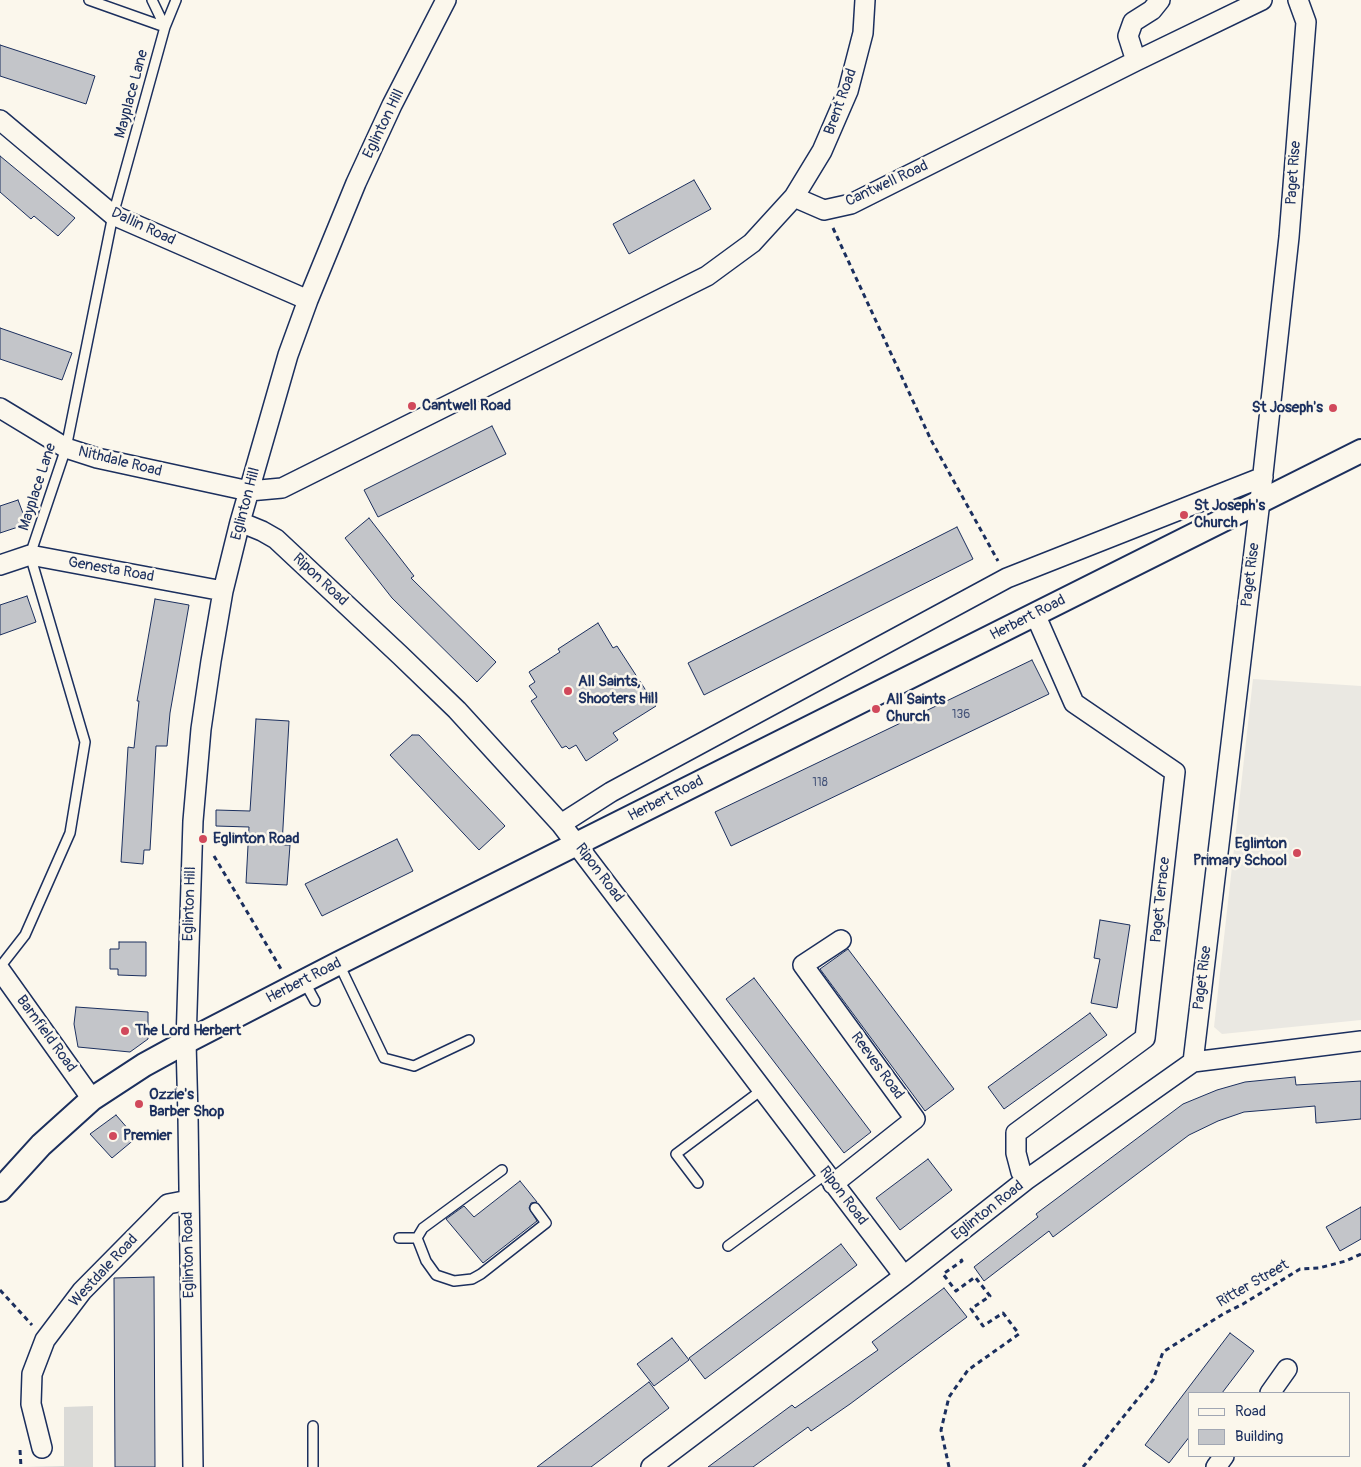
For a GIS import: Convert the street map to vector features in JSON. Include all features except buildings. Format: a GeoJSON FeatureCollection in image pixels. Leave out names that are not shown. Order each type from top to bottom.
{"type":"FeatureCollection","features":[{"type":"Feature","properties":{"kind":"street","name":"Eglinton Hill"},"geometry":{"type":"LineString","coordinates":[[186,1042],[193,821],[201,730],[224,591],[240,522],[288,355],[308,300],[356,183],[392,105],[446,0]]}},
{"type":"Feature","properties":{"kind":"street","name":"Brent Road"},"geometry":{"type":"LineString","coordinates":[[794,197],[822,151],[848,91],[863,33],[865,0]]}},
{"type":"Feature","properties":{"kind":"street"},"geometry":{"type":"LineString","coordinates":[[1136,61],[1128,36],[1133,22],[1152,10],[1160,0]]}},
{"type":"Feature","properties":{"kind":"street","name":"Cantwell Road"},"geometry":{"type":"LineString","coordinates":[[824,210],[852,204],[1136,61],[1262,0]]}},
{"type":"Feature","properties":{"kind":"street","name":"Paget Rise"},"geometry":{"type":"LineString","coordinates":[[1192,1062],[1263,477],[1289,237],[1306,22],[1298,0]]}},
{"type":"Feature","properties":{"kind":"street","name":"Dallin Road"},"geometry":{"type":"LineString","coordinates":[[0,120],[113,215],[308,300]]}},
{"type":"Feature","properties":{"kind":"street"},"geometry":{"type":"LineString","coordinates":[[248,491],[282,488],[707,276],[752,243],[794,197],[824,210]]}},
{"type":"Feature","properties":{"kind":"street","name":"Nithdale Road"},"geometry":{"type":"LineString","coordinates":[[0,408],[66,448],[98,458],[248,491]]}},
{"type":"Feature","properties":{"kind":"street","name":"Herbert Road"},"geometry":{"type":"LineString","coordinates":[[0,1190],[41,1145],[92,1099],[144,1065],[186,1042],[338,963],[1361,451]]}},
{"type":"Feature","properties":{"kind":"street","name":"Herbert Road"},"geometry":{"type":"LineString","coordinates":[[561,824],[610,792],[1007,578],[1263,477]]}},
{"type":"Feature","properties":{"kind":"street","name":"Ripon Road"},"geometry":{"type":"LineString","coordinates":[[240,522],[276,539],[401,656],[457,710],[561,824],[904,1276]]}},
{"type":"Feature","properties":{"kind":"street"},"geometry":{"type":"LineString","coordinates":[[0,566],[30,555]]}},
{"type":"Feature","properties":{"kind":"street","name":"Genesta Road"},"geometry":{"type":"LineString","coordinates":[[30,555],[224,591]]}},
{"type":"Feature","properties":{"kind":"street","name":"Paget Terrace"},"geometry":{"type":"LineString","coordinates":[[1026,1180],[1021,1172],[1016,1153],[1016,1133],[1145,1038],[1175,772],[1074,703],[1035,614]]}},
{"type":"Feature","properties":{"kind":"street","name":"Reeves Road"},"geometry":{"type":"LineString","coordinates":[[830,1179],[915,1119],[803,965],[841,940]]}},
{"type":"Feature","properties":{"kind":"street","name":"Barnfield Road"},"geometry":{"type":"LineString","coordinates":[[0,969],[92,1099]]}},
{"type":"Feature","properties":{"kind":"street","name":"Eglinton Road"},"geometry":{"type":"LineString","coordinates":[[651,1467],[904,1276],[1026,1180],[1192,1062],[1259,1052],[1361,1041]]}},
{"type":"Feature","properties":{"kind":"street","name":"Eglinton Road"},"geometry":{"type":"LineString","coordinates":[[186,1042],[193,1467]]}},
{"type":"Feature","properties":{"kind":"street","name":"Westdale Road"},"geometry":{"type":"LineString","coordinates":[[42,1448],[30,1404],[32,1374],[45,1340],[82,1292],[168,1204],[189,1200]]}},
{"type":"Feature","properties":{"kind":"street"},"geometry":{"type":"LineString","coordinates":[[1271,1392],[1288,1369]]}},
{"type":"Feature","properties":{"kind":"lane"},"geometry":{"type":"LineString","coordinates":[[89,0],[165,27]]}},
{"type":"Feature","properties":{"kind":"lane"},"geometry":{"type":"LineString","coordinates":[[152,0],[165,27]]}},
{"type":"Feature","properties":{"kind":"lane","name":"Mayplace Lane"},"geometry":{"type":"LineString","coordinates":[[0,969],[25,935],[70,833],[85,742],[30,555],[66,448],[113,215],[165,27],[176,0]]}},
{"type":"Feature","properties":{"kind":"lane"},"geometry":{"type":"LineString","coordinates":[[338,963],[384,1058],[414,1066],[468,1040]]}},
{"type":"Feature","properties":{"kind":"lane"},"geometry":{"type":"LineString","coordinates":[[298,984],[315,1001]]}},
{"type":"Feature","properties":{"kind":"lane"},"geometry":{"type":"LineString","coordinates":[[698,1183],[676,1154],[763,1089]]}},
{"type":"Feature","properties":{"kind":"lane"},"geometry":{"type":"LineString","coordinates":[[417,1238],[423,1228],[502,1170]]}},
{"type":"Feature","properties":{"kind":"lane"},"geometry":{"type":"LineString","coordinates":[[728,1246],[830,1179]]}},
{"type":"Feature","properties":{"kind":"lane"},"geometry":{"type":"LineString","coordinates":[[417,1238],[430,1269],[436,1275],[454,1281],[472,1279],[546,1223],[535,1208]]}},
{"type":"Feature","properties":{"kind":"lane"},"geometry":{"type":"LineString","coordinates":[[399,1238],[417,1238]]}},
{"type":"Feature","properties":{"kind":"lane"},"geometry":{"type":"LineString","coordinates":[[312,1426],[314,1467]]}},
{"type":"Feature","properties":{"kind":"path"},"geometry":{"type":"LineString","coordinates":[[824,210],[931,440],[1007,578]]}},
{"type":"Feature","properties":{"kind":"path"},"geometry":{"type":"LineString","coordinates":[[213,855],[298,984]]}},
{"type":"Feature","properties":{"kind":"path","name":"Ritter Street"},"geometry":{"type":"LineString","coordinates":[[1083,1467],[1153,1380],[1163,1352],[1300,1269],[1319,1268],[1337,1264],[1361,1254]]}},
{"type":"Feature","properties":{"kind":"path"},"geometry":{"type":"LineString","coordinates":[[950,1467],[942,1430],[949,1397],[968,1370],[1019,1334],[1003,1313],[983,1326],[971,1310],[990,1296],[975,1277],[956,1291],[943,1274],[962,1261]]}},
{"type":"Feature","properties":{"kind":"path"},"geometry":{"type":"LineString","coordinates":[[0,1290],[45,1340]]}},
{"type":"Feature","properties":{"kind":"shaded area","name":"Eglinton Primary School"},"geometry":{"type":"Polygon","coordinates":[[[1253,679],[1361,686],[1361,1020],[1222,1034],[1214,1027],[1253,679]]]}},
{"type":"Feature","properties":{"kind":"shaded area"},"geometry":{"type":"Polygon","coordinates":[[[93,1406],[93,1467],[25,1467],[64,1466],[64,1407],[93,1406]]]}},
{"type":"Feature","properties":{"kind":"place","name":"Cantwell Road"},"geometry":{"type":"Point","coordinates":[412,406]}},
{"type":"Feature","properties":{"kind":"place","name":"St Joseph's"},"geometry":{"type":"Point","coordinates":[1333,408]}},
{"type":"Feature","properties":{"kind":"place","name":"St Joseph's Church"},"geometry":{"type":"Point","coordinates":[1184,515]}},
{"type":"Feature","properties":{"kind":"place","name":"All Saints, Shooters Hill"},"geometry":{"type":"Point","coordinates":[568,691]}},
{"type":"Feature","properties":{"kind":"place","name":"All Saints Church"},"geometry":{"type":"Point","coordinates":[876,709]}},
{"type":"Feature","properties":{"kind":"place","name":"Eglinton Road"},"geometry":{"type":"Point","coordinates":[203,839]}},
{"type":"Feature","properties":{"kind":"place","name":"Eglinton Primary School"},"geometry":{"type":"Point","coordinates":[1297,853]}},
{"type":"Feature","properties":{"kind":"place","name":"The Lord Herbert"},"geometry":{"type":"Point","coordinates":[125,1031]}},
{"type":"Feature","properties":{"kind":"place","name":"Ozzie's Barber Shop"},"geometry":{"type":"Point","coordinates":[139,1104]}},
{"type":"Feature","properties":{"kind":"place","name":"Premier"},"geometry":{"type":"Point","coordinates":[113,1136]}}]}
